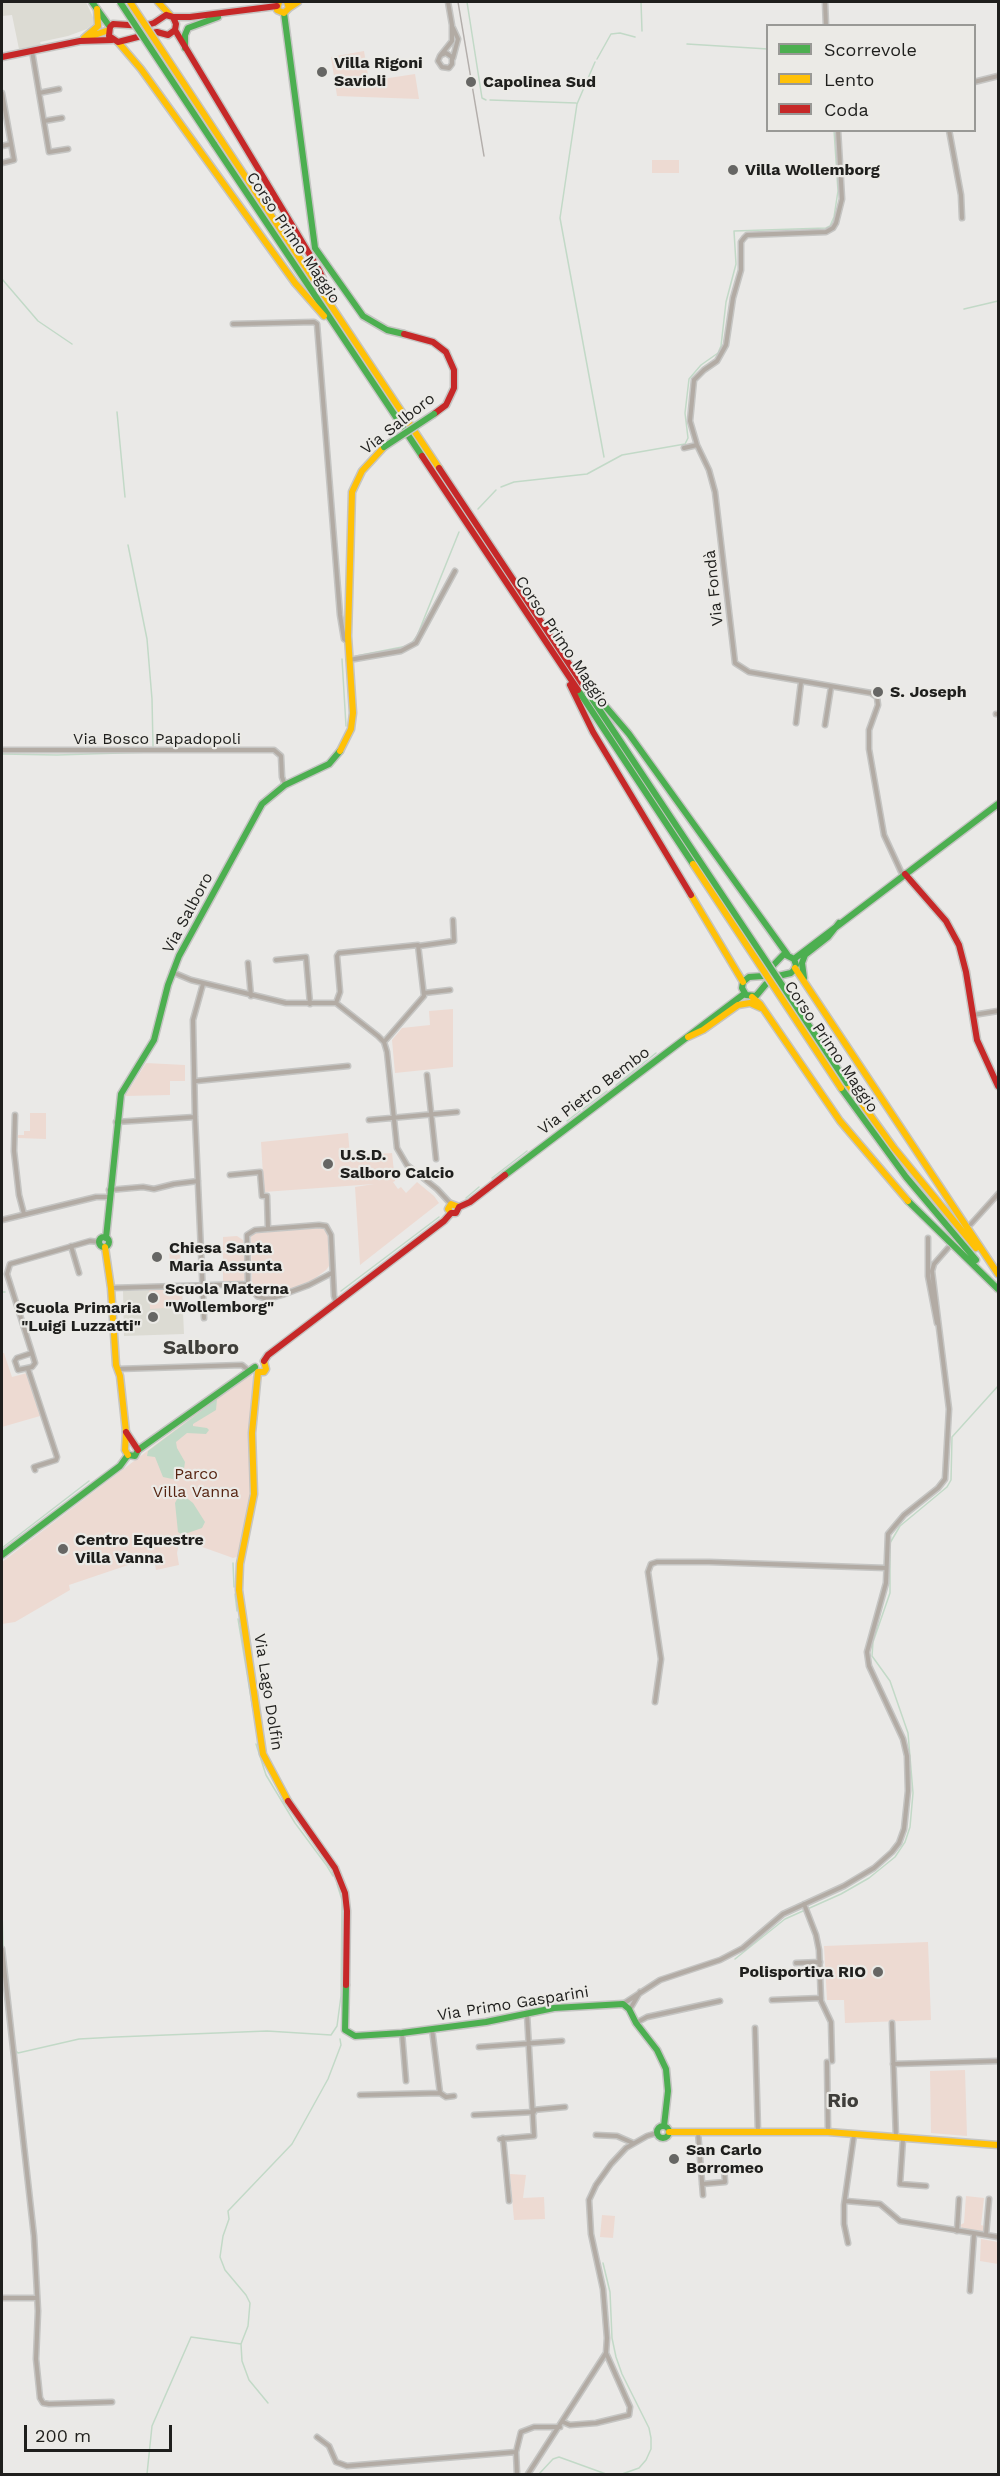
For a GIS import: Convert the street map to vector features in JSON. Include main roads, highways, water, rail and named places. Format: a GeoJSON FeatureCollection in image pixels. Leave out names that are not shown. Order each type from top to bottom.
{"type":"FeatureCollection","features":[{"type":"Feature","properties":{"kind":"main road"},"geometry":{"type":"LineString","coordinates":[[92,2],[115,41],[141,69],[289,274],[322,313],[343,344],[354,353]]}},
{"type":"Feature","properties":{"kind":"main road","name":"Corso Primo Maggio"},"geometry":{"type":"LineString","coordinates":[[120,2],[847,1083],[930,1194],[999,1274]]}},
{"type":"Feature","properties":{"kind":"main road","name":"Corso Primo Maggio"},"geometry":{"type":"LineString","coordinates":[[130,2],[343,322],[693,864],[841,1088],[906,1177],[999,1288]]}},
{"type":"Feature","properties":{"kind":"main road"},"geometry":{"type":"LineString","coordinates":[[158,2],[172,16],[175,29],[185,48],[319,270],[343,322]]}},
{"type":"Feature","properties":{"kind":"main road"},"geometry":{"type":"LineString","coordinates":[[2,57],[82,40],[119,23],[133,27],[154,23],[162,16],[190,17],[278,4],[279,12],[298,2]]}},
{"type":"Feature","properties":{"kind":"main road","name":"Via Salboro"},"geometry":{"type":"LineString","coordinates":[[126,1446],[105,1247],[109,1243],[106,1238],[116,1122],[124,1087],[154,1040],[172,972],[256,813],[273,794],[285,785],[322,768],[336,757],[344,746],[352,720],[348,642],[352,492],[362,471],[384,447],[446,405],[454,388],[454,370],[446,352],[433,342],[387,330],[363,316],[315,248],[287,8]]}},
{"type":"Feature","properties":{"kind":"main road"},"geometry":{"type":"LineString","coordinates":[[82,40],[98,26],[97,9]]}},
{"type":"Feature","properties":{"kind":"main road"},"geometry":{"type":"LineString","coordinates":[[185,48],[185,35],[188,28],[227,13]]}},
{"type":"Feature","properties":{"kind":"main road"},"geometry":{"type":"LineString","coordinates":[[82,40],[115,41],[157,32],[168,35],[175,29],[218,17]]}},
{"type":"Feature","properties":{"kind":"main road"},"geometry":{"type":"LineString","coordinates":[[549,641],[635,742],[781,948],[794,958]]}},
{"type":"Feature","properties":{"kind":"main road"},"geometry":{"type":"LineString","coordinates":[[549,641],[593,732],[743,982],[744,994],[760,1004],[826,1103],[899,1192],[999,1288]]}},
{"type":"Feature","properties":{"kind":"main road"},"geometry":{"type":"LineString","coordinates":[[794,958],[999,804]]}},
{"type":"Feature","properties":{"kind":"main road"},"geometry":{"type":"LineString","coordinates":[[904,875],[953,932],[966,972],[972,1016],[980,1048],[999,1086]]}},
{"type":"Feature","properties":{"kind":"main road"},"geometry":{"type":"LineString","coordinates":[[805,980],[802,963],[805,955],[828,937],[839,923]]}},
{"type":"Feature","properties":{"kind":"main road"},"geometry":{"type":"LineString","coordinates":[[743,982],[749,977],[762,976],[772,969],[779,957],[788,954]]}},
{"type":"Feature","properties":{"kind":"main road"},"geometry":{"type":"LineString","coordinates":[[794,958],[795,968],[999,1274]]}},
{"type":"Feature","properties":{"kind":"main road"},"geometry":{"type":"LineString","coordinates":[[752,997],[760,994],[764,986],[772,979],[791,974],[795,968]]}},
{"type":"Feature","properties":{"kind":"main road","name":"Via Pietro Bembo"},"geometry":{"type":"LineString","coordinates":[[254,1370],[266,1370],[264,1361],[268,1355],[444,1221],[451,1213],[458,1212],[459,1207],[468,1203],[744,994]]}},
{"type":"Feature","properties":{"kind":"main road"},"geometry":{"type":"LineString","coordinates":[[688,1037],[703,1030],[738,1005],[750,1003],[763,1009]]}},
{"type":"Feature","properties":{"kind":"main road"},"geometry":{"type":"LineString","coordinates":[[451,1213],[448,1209],[451,1204],[459,1207]]}},
{"type":"Feature","properties":{"kind":"main road"},"geometry":{"type":"LineString","coordinates":[[105,1247],[100,1246],[99,1242],[101,1238],[106,1238]]}},
{"type":"Feature","properties":{"kind":"main road"},"geometry":{"type":"LineString","coordinates":[[137,1447],[150,1443],[254,1370]]}},
{"type":"Feature","properties":{"kind":"main road","name":"Via Lago Dolfin"},"geometry":{"type":"LineString","coordinates":[[254,1370],[252,1432],[254,1494],[240,1564],[239,1590],[263,1754],[291,1806],[335,1868],[345,1893],[347,1911],[345,2030]]}},
{"type":"Feature","properties":{"kind":"main road","name":"Via Salboro"},"geometry":{"type":"LineString","coordinates":[[126,1432],[137,1447]]}},
{"type":"Feature","properties":{"kind":"main road"},"geometry":{"type":"LineString","coordinates":[[128,1455],[125,1450],[126,1446],[131,1443],[137,1447]]}},
{"type":"Feature","properties":{"kind":"main road"},"geometry":{"type":"LineString","coordinates":[[128,1455],[135,1456],[137,1447]]}},
{"type":"Feature","properties":{"kind":"main road"},"geometry":{"type":"LineString","coordinates":[[2,1555],[120,1466],[128,1455]]}},
{"type":"Feature","properties":{"kind":"main road","name":"Via Primo Gasparini"},"geometry":{"type":"LineString","coordinates":[[345,2030],[355,2036],[432,2030],[571,2006],[623,2004],[629,2009],[636,2023],[657,2050],[666,2069],[668,2091],[664,2126]]}},
{"type":"Feature","properties":{"kind":"main road"},"geometry":{"type":"LineString","coordinates":[[664,2126],[669,2132],[668,2136],[663,2138],[657,2133],[659,2128],[664,2126]]}},
{"type":"Feature","properties":{"kind":"main road"},"geometry":{"type":"LineString","coordinates":[[669,2132],[828,2132],[999,2145]]}},
{"type":"Feature","properties":{"kind":"waterway"},"geometry":{"type":"LineString","coordinates":[[467,2],[482,98],[486,100]]}},
{"type":"Feature","properties":{"kind":"waterway"},"geometry":{"type":"LineString","coordinates":[[641,2],[642,31]]}},
{"type":"Feature","properties":{"kind":"waterway"},"geometry":{"type":"LineString","coordinates":[[597,59],[611,34],[620,33],[635,37]]}},
{"type":"Feature","properties":{"kind":"waterway"},"geometry":{"type":"LineString","coordinates":[[687,44],[766,49]]}},
{"type":"Feature","properties":{"kind":"waterway"},"geometry":{"type":"LineString","coordinates":[[595,62],[577,104],[560,218],[604,457]]}},
{"type":"Feature","properties":{"kind":"waterway"},"geometry":{"type":"LineString","coordinates":[[490,100],[576,103]]}},
{"type":"Feature","properties":{"kind":"waterway"},"geometry":{"type":"LineString","coordinates":[[501,487],[514,482],[587,474],[622,455],[685,444],[688,438],[685,413],[689,379],[701,365],[718,353],[721,346],[726,302],[736,264],[734,231],[830,226],[834,217],[838,191],[834,132]]}},
{"type":"Feature","properties":{"kind":"waterway"},"geometry":{"type":"LineString","coordinates":[[2,279],[38,321],[72,344]]}},
{"type":"Feature","properties":{"kind":"waterway"},"geometry":{"type":"LineString","coordinates":[[964,309],[998,301]]}},
{"type":"Feature","properties":{"kind":"waterway"},"geometry":{"type":"LineString","coordinates":[[117,412],[125,497]]}},
{"type":"Feature","properties":{"kind":"waterway"},"geometry":{"type":"LineString","coordinates":[[478,509],[496,490]]}},
{"type":"Feature","properties":{"kind":"waterway"},"geometry":{"type":"LineString","coordinates":[[411,644],[417,636],[459,532]]}},
{"type":"Feature","properties":{"kind":"waterway"},"geometry":{"type":"LineString","coordinates":[[128,545],[147,639],[153,746]]}},
{"type":"Feature","properties":{"kind":"waterway"},"geometry":{"type":"LineString","coordinates":[[356,656],[407,646]]}},
{"type":"Feature","properties":{"kind":"waterway"},"geometry":{"type":"LineString","coordinates":[[342,659],[346,726]]}},
{"type":"Feature","properties":{"kind":"waterway"},"geometry":{"type":"LineString","coordinates":[[2,754],[152,752]]}},
{"type":"Feature","properties":{"kind":"waterway"},"geometry":{"type":"LineString","coordinates":[[616,1085],[656,1053]]}},
{"type":"Feature","properties":{"kind":"waterway"},"geometry":{"type":"LineString","coordinates":[[583,1109],[607,1091]]}},
{"type":"Feature","properties":{"kind":"waterway"},"geometry":{"type":"LineString","coordinates":[[567,1121],[580,1111]]}},
{"type":"Feature","properties":{"kind":"waterway"},"geometry":{"type":"LineString","coordinates":[[492,1178],[527,1151]]}},
{"type":"Feature","properties":{"kind":"waterway"},"geometry":{"type":"LineString","coordinates":[[466,1198],[479,1187]]}},
{"type":"Feature","properties":{"kind":"waterway"},"geometry":{"type":"LineString","coordinates":[[341,1291],[439,1217]]}},
{"type":"Feature","properties":{"kind":"waterway"},"geometry":{"type":"LineString","coordinates":[[735,1959],[785,1919],[841,1894],[869,1878],[895,1857],[905,1842],[910,1827],[913,1793],[908,1733],[890,1681],[872,1656],[873,1642],[890,1593],[890,1543],[900,1526],[947,1487],[951,1480],[952,1437],[998,1386]]}},
{"type":"Feature","properties":{"kind":"waterway"},"geometry":{"type":"LineString","coordinates":[[2,1548],[89,1481]]}},
{"type":"Feature","properties":{"kind":"waterway"},"geometry":{"type":"LineString","coordinates":[[233,1563],[234,1587]]}},
{"type":"Feature","properties":{"kind":"waterway"},"geometry":{"type":"LineString","coordinates":[[235,1594],[237,1611]]}},
{"type":"Feature","properties":{"kind":"waterway"},"geometry":{"type":"LineString","coordinates":[[238,1619],[253,1710]]}},
{"type":"Feature","properties":{"kind":"waterway"},"geometry":{"type":"LineString","coordinates":[[256,1744],[266,1775],[295,1823],[333,1876]]}},
{"type":"Feature","properties":{"kind":"waterway"},"geometry":{"type":"LineString","coordinates":[[2,1912],[3,1944],[15,2050],[18,2053],[79,2039],[267,2031],[331,2035],[337,2026],[341,1996],[342,1900],[337,1884]]}},
{"type":"Feature","properties":{"kind":"waterway"},"geometry":{"type":"LineString","coordinates":[[147,2474],[152,2426],[191,2337],[241,2344],[248,2326],[250,2303],[225,2270],[220,2257],[223,2236],[229,2219],[228,2211],[292,2144],[328,2079],[341,2045],[340,2039]]}},
{"type":"Feature","properties":{"kind":"waterway"},"geometry":{"type":"LineString","coordinates":[[603,2263],[610,2292],[612,2338],[616,2357],[649,2428],[651,2438],[651,2449],[646,2460],[639,2468],[622,2474]]}},
{"type":"Feature","properties":{"kind":"waterway"},"geometry":{"type":"LineString","coordinates":[[241,2344],[242,2361],[249,2380],[268,2403]]}},
{"type":"Feature","properties":{"kind":"waterway"},"geometry":{"type":"LineString","coordinates":[[539,2474],[553,2459],[559,2457],[606,2474]]}},
{"type":"Feature","properties":{"kind":"tram line"},"geometry":{"type":"LineString","coordinates":[[458,2],[484,156]]}},
{"type":"Feature","properties":{"kind":"place","name":"Villa Rigoni Savioli"},"geometry":{"type":"Point","coordinates":[322,72]}},
{"type":"Feature","properties":{"kind":"place","name":"Capolinea Sud"},"geometry":{"type":"Point","coordinates":[471,82]}},
{"type":"Feature","properties":{"kind":"place","name":"Villa Wollemborg"},"geometry":{"type":"Point","coordinates":[733,170]}},
{"type":"Feature","properties":{"kind":"place","name":"S. Joseph"},"geometry":{"type":"Point","coordinates":[878,692]}},
{"type":"Feature","properties":{"kind":"place","name":"U.S.D. Salboro Calcio"},"geometry":{"type":"Point","coordinates":[328,1164]}},
{"type":"Feature","properties":{"kind":"place","name":"Chiesa Santa Maria Assunta"},"geometry":{"type":"Point","coordinates":[157,1257]}},
{"type":"Feature","properties":{"kind":"place","name":"Scuola Materna \"Wollemborg\""},"geometry":{"type":"Point","coordinates":[153,1298]}},
{"type":"Feature","properties":{"kind":"place","name":"Scuola Primaria \"Luigi Luzzatti\""},"geometry":{"type":"Point","coordinates":[153,1317]}},
{"type":"Feature","properties":{"kind":"place","name":"Centro Equestre Villa Vanna"},"geometry":{"type":"Point","coordinates":[63,1549]}},
{"type":"Feature","properties":{"kind":"place","name":"Polisportiva RIO"},"geometry":{"type":"Point","coordinates":[878,1972]}},
{"type":"Feature","properties":{"kind":"place","name":"San Carlo Borromeo"},"geometry":{"type":"Point","coordinates":[674,2159]}},
{"type":"Feature","properties":{"kind":"district","name":"Salboro"},"geometry":{"type":"Point","coordinates":[201,1348]}},
{"type":"Feature","properties":{"kind":"district","name":"Rio"},"geometry":{"type":"Point","coordinates":[843,2101]}},
{"type":"Feature","properties":{"kind":"park label","name":"Parco Villa Vanna"},"geometry":{"type":"Point","coordinates":[196,1483]}}]}
